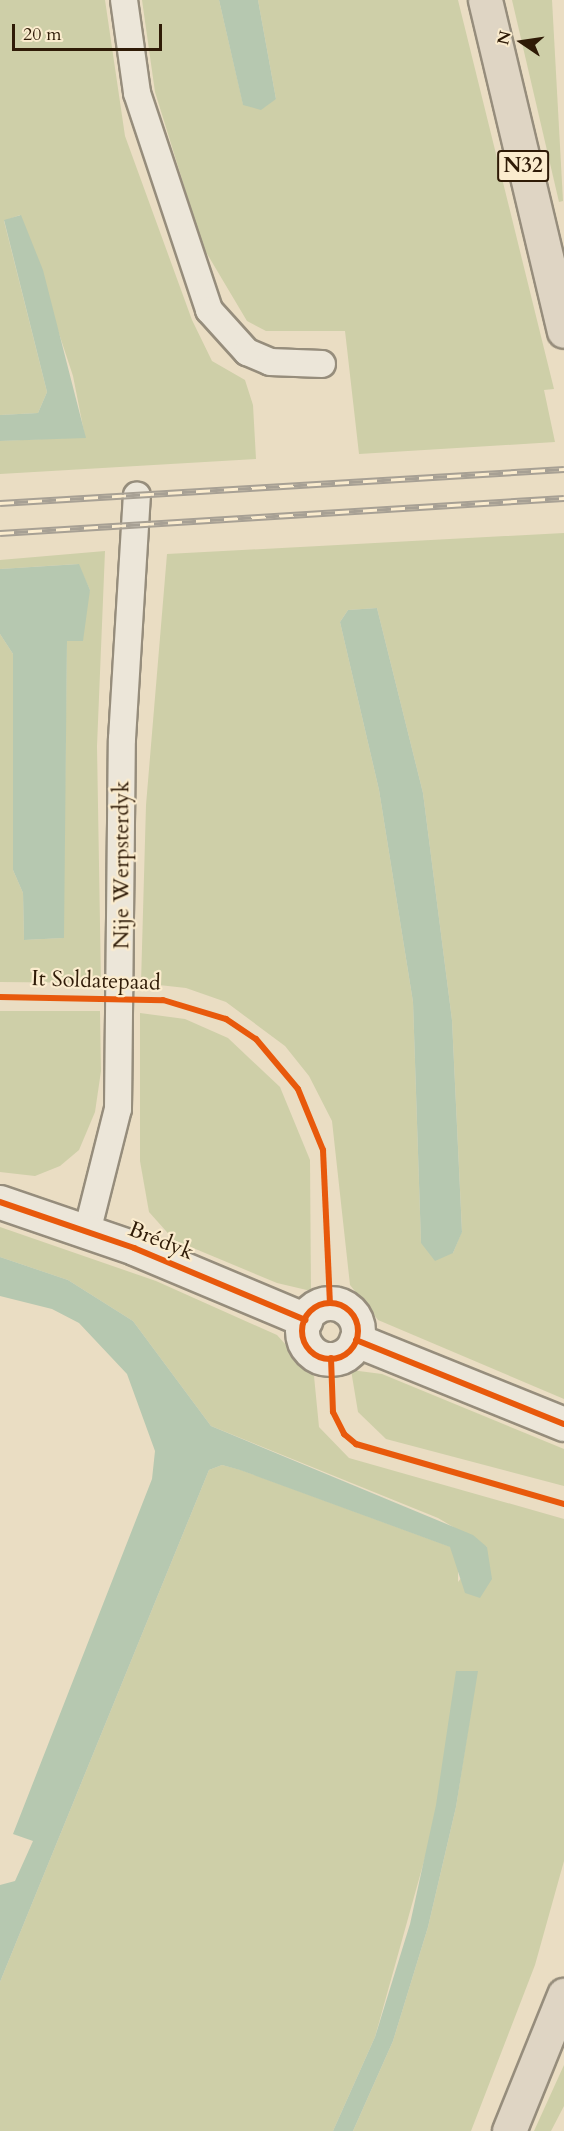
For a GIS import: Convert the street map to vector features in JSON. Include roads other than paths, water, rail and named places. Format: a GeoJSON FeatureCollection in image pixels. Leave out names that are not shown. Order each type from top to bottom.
{"type":"FeatureCollection","features":[{"type":"Feature","properties":{"kind":"highway","name":"N32"},"geometry":{"type":"LineString","coordinates":[[485,0],[564,331]]}},
{"type":"Feature","properties":{"kind":"highway"},"geometry":{"type":"LineString","coordinates":[[509,2131],[564,1995]]}},
{"type":"Feature","properties":{"kind":"street","name":"Brédyk"},"geometry":{"type":"LineString","coordinates":[[0,1202],[87,1232],[305,1320],[314,1308],[335,1303],[353,1314],[356,1340],[564,1424]]}},
{"type":"Feature","properties":{"kind":"lane"},"geometry":{"type":"LineString","coordinates":[[124,0],[137,93],[208,310],[247,352],[270,362],[322,364]]}},
{"type":"Feature","properties":{"kind":"lane","name":"Nije Werpsterdyk"},"geometry":{"type":"LineString","coordinates":[[87,1232],[118,1109],[122,739],[137,495]]}},
{"type":"Feature","properties":{"kind":"railway"},"geometry":{"type":"LineString","coordinates":[[0,503],[564,469]]}},
{"type":"Feature","properties":{"kind":"railway"},"geometry":{"type":"LineString","coordinates":[[0,533],[564,498]]}}]}
